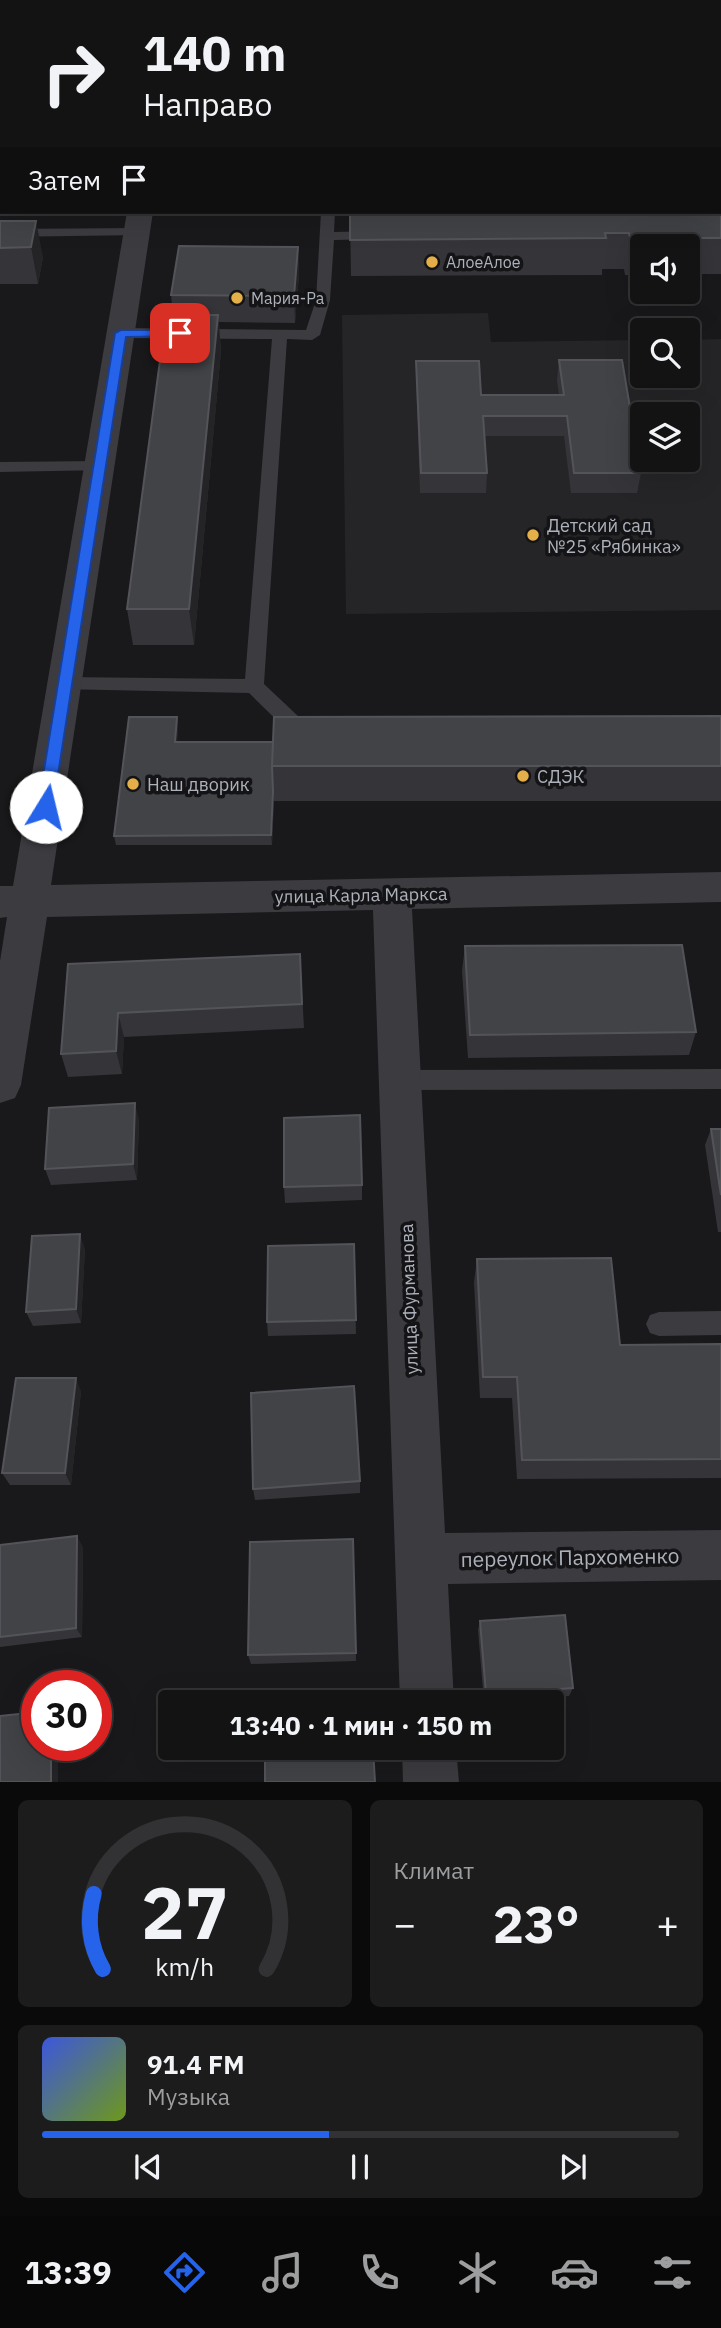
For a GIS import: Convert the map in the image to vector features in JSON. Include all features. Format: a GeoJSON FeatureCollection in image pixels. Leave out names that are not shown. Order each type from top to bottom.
{"type":"FeatureCollection","features":[{"type":"Feature","properties":{"kind":"street"},"geometry":{"type":"LineString","coordinates":[[0,1085],[15,902],[65,684],[138,222]]}},
{"type":"Feature","properties":{"kind":"street","name":"улица Карла Маркса"},"geometry":{"type":"LineString","coordinates":[[15,902],[721,887]]}},
{"type":"Feature","properties":{"kind":"street","name":"улица Фурманова"},"geometry":{"type":"LineString","coordinates":[[392,895],[426,1690]]}},
{"type":"Feature","properties":{"kind":"street","name":"переулок Пархоменко"},"geometry":{"type":"LineString","coordinates":[[419,1559],[721,1555]]}},
{"type":"Feature","properties":{"kind":"street"},"geometry":{"type":"LineString","coordinates":[[430,1760],[431,1782]]}},
{"type":"Feature","properties":{"kind":"lane"},"geometry":{"type":"LineString","coordinates":[[121,333],[312,335],[323,300],[328,214]]}},
{"type":"Feature","properties":{"kind":"lane"},"geometry":{"type":"LineString","coordinates":[[0,233],[138,222]]}},
{"type":"Feature","properties":{"kind":"lane"},"geometry":{"type":"LineString","coordinates":[[327,236],[395,235]]}},
{"type":"Feature","properties":{"kind":"lane"},"geometry":{"type":"LineString","coordinates":[[254,686],[280,334]]}},
{"type":"Feature","properties":{"kind":"lane"},"geometry":{"type":"LineString","coordinates":[[0,467],[100,466]]}},
{"type":"Feature","properties":{"kind":"lane"},"geometry":{"type":"LineString","coordinates":[[65,684],[254,686],[302,733],[330,733]]}},
{"type":"Feature","properties":{"kind":"lane"},"geometry":{"type":"LineString","coordinates":[[400,1080],[721,1079]]}},
{"type":"Feature","properties":{"kind":"lane"},"geometry":{"type":"LineString","coordinates":[[659,1324],[721,1323]]}},
{"type":"Feature","properties":{"kind":"shaded area","name":"Детский сад №25 «Рябинка»"},"geometry":{"type":"Polygon","coordinates":[[[488,313],[491,342],[630,340],[630,388],[700,388],[700,340],[721,339],[721,610],[346,614],[342,315],[488,313]]]}},
{"type":"Feature","properties":{"kind":"building"},"geometry":{"type":"Polygon","coordinates":[[[350,214],[721,214],[721,238],[700,238],[700,234],[630,234],[630,238],[629,233],[605,233],[606,238],[350,240],[350,214]]]}},
{"type":"Feature","properties":{"kind":"building"},"geometry":{"type":"Polygon","coordinates":[[[0,221],[36,221],[31,247],[0,248],[0,221]]]}},
{"type":"Feature","properties":{"kind":"building"},"geometry":{"type":"Polygon","coordinates":[[[179,246],[298,247],[294,296],[171,295],[179,246]]]}},
{"type":"Feature","properties":{"kind":"building"},"geometry":{"type":"Polygon","coordinates":[[[166,315],[218,315],[189,609],[127,609],[166,315]]]}},
{"type":"Feature","properties":{"kind":"building"},"geometry":{"type":"Polygon","coordinates":[[[559,360],[622,360],[630,408],[630,472],[641,473],[574,473],[567,416],[483,416],[487,473],[421,473],[416,361],[479,361],[481,395],[564,395],[559,360]]]}},
{"type":"Feature","properties":{"kind":"building"},"geometry":{"type":"Polygon","coordinates":[[[721,716],[721,766],[272,766],[274,717],[721,716]]]}},
{"type":"Feature","properties":{"kind":"building"},"geometry":{"type":"Polygon","coordinates":[[[129,717],[177,717],[175,742],[273,742],[271,835],[114,836],[129,717]]]}},
{"type":"Feature","properties":{"kind":"building"},"geometry":{"type":"Polygon","coordinates":[[[682,945],[696,1032],[470,1035],[465,946],[682,945]]]}},
{"type":"Feature","properties":{"kind":"building"},"geometry":{"type":"Polygon","coordinates":[[[300,954],[302,1004],[118,1013],[116,1051],[61,1054],[68,964],[300,954]]]}},
{"type":"Feature","properties":{"kind":"building"},"geometry":{"type":"Polygon","coordinates":[[[135,1103],[133,1164],[45,1169],[49,1108],[135,1103]]]}},
{"type":"Feature","properties":{"kind":"building"},"geometry":{"type":"Polygon","coordinates":[[[360,1115],[362,1185],[284,1187],[284,1118],[360,1115]]]}},
{"type":"Feature","properties":{"kind":"building"},"geometry":{"type":"Polygon","coordinates":[[[711,1129],[721,1129],[721,1195],[711,1129]]]}},
{"type":"Feature","properties":{"kind":"building"},"geometry":{"type":"Polygon","coordinates":[[[80,1234],[76,1309],[26,1312],[32,1236],[80,1234]]]}},
{"type":"Feature","properties":{"kind":"building"},"geometry":{"type":"Polygon","coordinates":[[[354,1244],[356,1320],[267,1322],[268,1246],[354,1244]]]}},
{"type":"Feature","properties":{"kind":"building"},"geometry":{"type":"Polygon","coordinates":[[[611,1258],[620,1345],[721,1344],[721,1459],[522,1460],[517,1377],[483,1377],[477,1259],[611,1258]]]}},
{"type":"Feature","properties":{"kind":"building"},"geometry":{"type":"Polygon","coordinates":[[[16,1378],[76,1378],[65,1473],[2,1473],[16,1378]]]}},
{"type":"Feature","properties":{"kind":"building"},"geometry":{"type":"Polygon","coordinates":[[[354,1386],[360,1481],[253,1489],[251,1393],[354,1386]]]}},
{"type":"Feature","properties":{"kind":"building"},"geometry":{"type":"Polygon","coordinates":[[[77,1536],[76,1628],[0,1637],[0,1545],[77,1536]]]}},
{"type":"Feature","properties":{"kind":"building"},"geometry":{"type":"Polygon","coordinates":[[[353,1539],[356,1653],[248,1655],[250,1542],[353,1539]]]}},
{"type":"Feature","properties":{"kind":"building"},"geometry":{"type":"Polygon","coordinates":[[[565,1615],[573,1688],[486,1690],[480,1621],[565,1615]]]}},
{"type":"Feature","properties":{"kind":"building"},"geometry":{"type":"Polygon","coordinates":[[[21,1714],[21,1761],[51,1761],[51,1782],[0,1782],[0,1716],[21,1714]]]}},
{"type":"Feature","properties":{"kind":"building"},"geometry":{"type":"Polygon","coordinates":[[[265,1760],[374,1760],[375,1782],[265,1782],[265,1760]]]}},
{"type":"Feature","properties":{"kind":"place","name":"АлоеАлое"},"geometry":{"type":"Point","coordinates":[432,262]}},
{"type":"Feature","properties":{"kind":"place","name":"Мария-Ра"},"geometry":{"type":"Point","coordinates":[237,298]}},
{"type":"Feature","properties":{"kind":"place","name":"Детский сад №25 «Рябинка»"},"geometry":{"type":"Point","coordinates":[533,535]}},
{"type":"Feature","properties":{"kind":"place","name":"СДЭК"},"geometry":{"type":"Point","coordinates":[523,776]}},
{"type":"Feature","properties":{"kind":"place","name":"Наш дворик"},"geometry":{"type":"Point","coordinates":[133,784]}},
{"type":"Feature","properties":{"kind":"route"},"geometry":{"type":"LineString","coordinates":[[46,807],[121,333],[180,333]]}}]}
